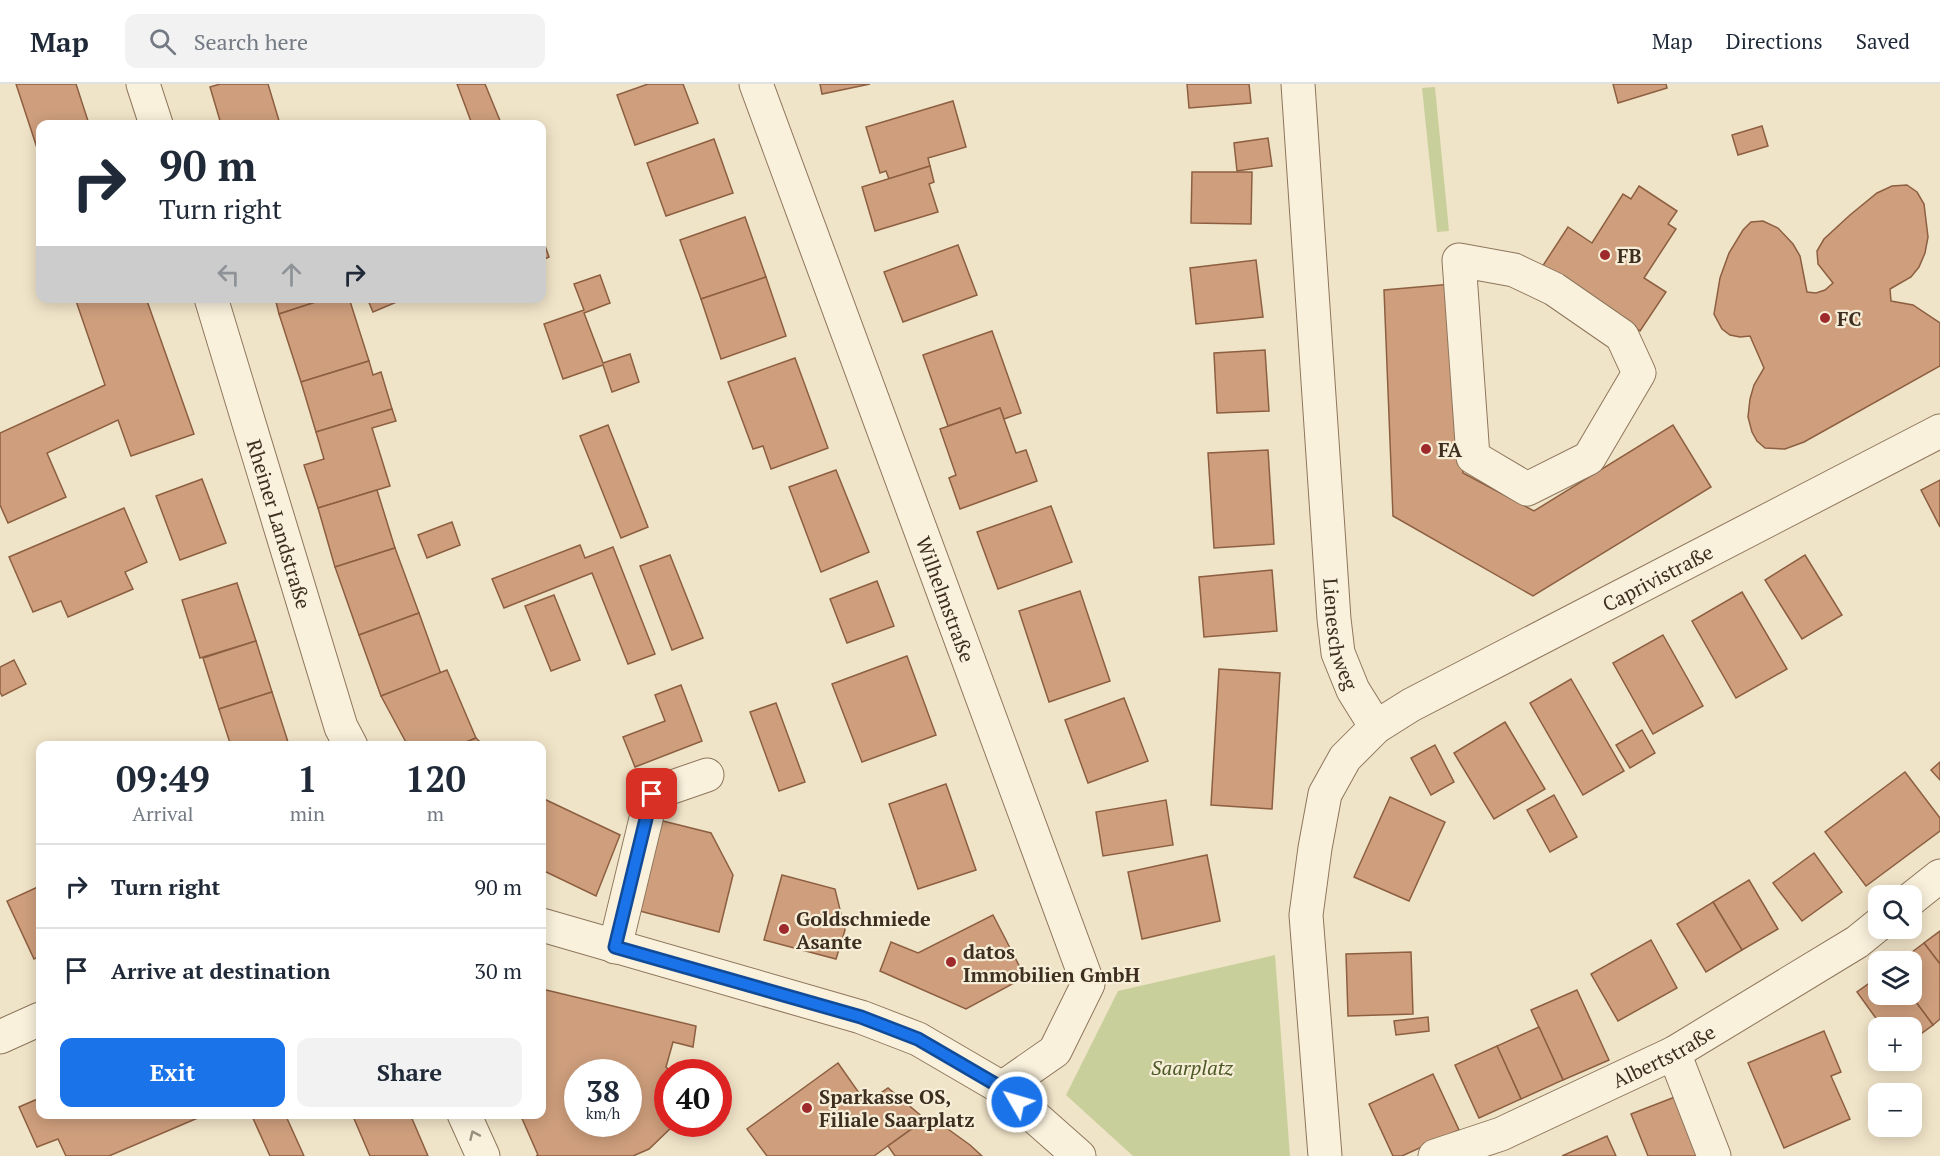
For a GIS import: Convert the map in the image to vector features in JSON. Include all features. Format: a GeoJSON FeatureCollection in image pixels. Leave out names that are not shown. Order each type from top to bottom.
{"type":"FeatureCollection","features":[{"type":"Feature","properties":{"kind":"street"},"geometry":{"type":"LineString","coordinates":[[143,84],[155,120]]}},
{"type":"Feature","properties":{"kind":"street","name":"Wilhelmstraße"},"geometry":{"type":"LineString","coordinates":[[756,84],[1088,984],[1055,1051],[1002,1088]]}},
{"type":"Feature","properties":{"kind":"street","name":"Lieneschweg"},"geometry":{"type":"LineString","coordinates":[[1298,84],[1338,653],[1353,690],[1376,727]]}},
{"type":"Feature","properties":{"kind":"street"},"geometry":{"type":"LineString","coordinates":[[1458,260],[1514,270],[1554,289],[1622,336],[1638,373],[1589,458],[1527,489],[1473,457],[1458,260]]}},
{"type":"Feature","properties":{"kind":"street","name":"Rheiner Landstraße"},"geometry":{"type":"LineString","coordinates":[[212,303],[341,727],[348,741]]}},
{"type":"Feature","properties":{"kind":"street","name":"Caprivistraße"},"geometry":{"type":"LineString","coordinates":[[1376,727],[1411,705],[1940,431]]}},
{"type":"Feature","properties":{"kind":"street"},"geometry":{"type":"LineString","coordinates":[[1325,1156],[1306,915],[1325,794],[1345,758],[1376,727]]}},
{"type":"Feature","properties":{"kind":"street"},"geometry":{"type":"LineString","coordinates":[[615,947],[652,794],[707,775]]}},
{"type":"Feature","properties":{"kind":"street"},"geometry":{"type":"LineString","coordinates":[[1922,890],[1940,876]]}},
{"type":"Feature","properties":{"kind":"street"},"geometry":{"type":"LineString","coordinates":[[546,926],[861,1017],[918,1039],[1002,1088],[1079,1156]]}},
{"type":"Feature","properties":{"kind":"street","name":"Albertstraße"},"geometry":{"type":"LineString","coordinates":[[1435,1156],[1501,1134],[1674,1053],[1868,933]]}},
{"type":"Feature","properties":{"kind":"street"},"geometry":{"type":"LineString","coordinates":[[0,1037],[36,1021]]}},
{"type":"Feature","properties":{"kind":"street"},"geometry":{"type":"LineString","coordinates":[[1674,1053],[1714,1156]]}},
{"type":"Feature","properties":{"kind":"street"},"geometry":{"type":"LineString","coordinates":[[467,1119],[483,1156]]}},
{"type":"Feature","properties":{"kind":"green space"},"geometry":{"type":"Polygon","coordinates":[[[1435,87],[1449,231],[1437,232],[1422,88],[1435,87]]]}},
{"type":"Feature","properties":{"kind":"green space","name":"Saarplatz"},"geometry":{"type":"Polygon","coordinates":[[[1275,955],[1290,1156],[1133,1156],[1066,1095],[1118,991],[1275,955]]]}},
{"type":"Feature","properties":{"kind":"building"},"geometry":{"type":"Polygon","coordinates":[[[16,84],[76,84],[88,120],[36,120],[36,145],[16,84]]]}},
{"type":"Feature","properties":{"kind":"building"},"geometry":{"type":"Polygon","coordinates":[[[220,84],[268,84],[279,120],[220,120],[210,87],[220,84]]]}},
{"type":"Feature","properties":{"kind":"building"},"geometry":{"type":"Polygon","coordinates":[[[457,84],[485,84],[500,120],[470,120],[457,84]]]}},
{"type":"Feature","properties":{"kind":"building"},"geometry":{"type":"Polygon","coordinates":[[[648,84],[683,84],[698,123],[635,145],[617,95],[648,84]]]}},
{"type":"Feature","properties":{"kind":"building"},"geometry":{"type":"Polygon","coordinates":[[[820,84],[870,84],[822,94],[820,84]]]}},
{"type":"Feature","properties":{"kind":"building"},"geometry":{"type":"Polygon","coordinates":[[[1187,84],[1249,84],[1251,103],[1189,108],[1187,84]]]}},
{"type":"Feature","properties":{"kind":"building"},"geometry":{"type":"Polygon","coordinates":[[[1613,84],[1666,84],[1667,88],[1618,103],[1613,84]]]}},
{"type":"Feature","properties":{"kind":"building"},"geometry":{"type":"Polygon","coordinates":[[[953,101],[966,147],[928,158],[930,166],[889,179],[886,171],[880,173],[866,127],[953,101]]]}},
{"type":"Feature","properties":{"kind":"building"},"geometry":{"type":"Polygon","coordinates":[[[1762,126],[1768,146],[1738,155],[1732,135],[1762,126]]]}},
{"type":"Feature","properties":{"kind":"building"},"geometry":{"type":"Polygon","coordinates":[[[1268,138],[1272,166],[1237,171],[1234,143],[1268,138]]]}},
{"type":"Feature","properties":{"kind":"building"},"geometry":{"type":"Polygon","coordinates":[[[714,139],[733,193],[666,216],[647,163],[714,139]]]}},
{"type":"Feature","properties":{"kind":"building"},"geometry":{"type":"Polygon","coordinates":[[[930,166],[934,182],[929,184],[938,212],[875,231],[862,187],[930,166]]]}},
{"type":"Feature","properties":{"kind":"building"},"geometry":{"type":"Polygon","coordinates":[[[1192,172],[1252,172],[1251,224],[1191,223],[1192,172]]]}},
{"type":"Feature","properties":{"kind":"building","name":"FC"},"geometry":{"type":"Polygon","coordinates":[[[1907,185],[1917,192],[1924,204],[1928,237],[1919,267],[1911,277],[1890,289],[1891,301],[1913,305],[1940,323],[1940,366],[1804,442],[1785,449],[1765,448],[1752,432],[1748,417],[1754,385],[1764,368],[1750,336],[1730,335],[1722,329],[1714,314],[1720,278],[1729,253],[1743,230],[1751,222],[1763,221],[1778,228],[1793,244],[1800,256],[1807,292],[1816,293],[1825,290],[1833,283],[1818,264],[1817,251],[1824,239],[1877,193],[1892,186],[1907,185]]]}},
{"type":"Feature","properties":{"kind":"building","name":"FB"},"geometry":{"type":"Polygon","coordinates":[[[1639,186],[1677,211],[1668,224],[1676,229],[1644,278],[1666,292],[1640,331],[1542,267],[1568,227],[1592,243],[1623,194],[1631,199],[1639,186]]]}},
{"type":"Feature","properties":{"kind":"building"},"geometry":{"type":"Polygon","coordinates":[[[745,217],[766,277],[701,299],[680,240],[745,217]]]}},
{"type":"Feature","properties":{"kind":"building"},"geometry":{"type":"Polygon","coordinates":[[[958,245],[977,295],[903,322],[884,272],[958,245]]]}},
{"type":"Feature","properties":{"kind":"building"},"geometry":{"type":"Polygon","coordinates":[[[1256,260],[1263,317],[1196,324],[1190,268],[1256,260]]]}},
{"type":"Feature","properties":{"kind":"building"},"geometry":{"type":"Polygon","coordinates":[[[600,275],[610,303],[584,313],[603,363],[630,354],[639,382],[612,392],[603,365],[563,379],[544,324],[584,310],[574,284],[600,275]]]}},
{"type":"Feature","properties":{"kind":"building"},"geometry":{"type":"Polygon","coordinates":[[[766,277],[786,336],[721,359],[701,299],[766,277]]]}},
{"type":"Feature","properties":{"kind":"building","name":"FA"},"geometry":{"type":"Polygon","coordinates":[[[1452,284],[1463,473],[1534,511],[1673,425],[1711,487],[1533,596],[1393,516],[1384,290],[1452,284]]]}},
{"type":"Feature","properties":{"kind":"building"},"geometry":{"type":"Polygon","coordinates":[[[77,303],[148,303],[194,434],[131,456],[118,420],[47,453],[66,497],[8,523],[0,505],[0,433],[105,385],[77,303]]]}},
{"type":"Feature","properties":{"kind":"building"},"geometry":{"type":"Polygon","coordinates":[[[276,303],[313,303],[279,314],[276,303]]]}},
{"type":"Feature","properties":{"kind":"building"},"geometry":{"type":"Polygon","coordinates":[[[313,303],[351,303],[369,361],[301,382],[279,314],[313,303]]]}},
{"type":"Feature","properties":{"kind":"building"},"geometry":{"type":"Polygon","coordinates":[[[369,303],[394,303],[373,312],[369,303]]]}},
{"type":"Feature","properties":{"kind":"building"},"geometry":{"type":"Polygon","coordinates":[[[992,331],[1021,413],[1004,419],[1000,408],[948,426],[923,355],[992,331]]]}},
{"type":"Feature","properties":{"kind":"building"},"geometry":{"type":"Polygon","coordinates":[[[1265,350],[1269,411],[1217,413],[1214,353],[1265,350]]]}},
{"type":"Feature","properties":{"kind":"building"},"geometry":{"type":"Polygon","coordinates":[[[795,358],[828,448],[771,469],[763,446],[753,449],[728,382],[795,358]]]}},
{"type":"Feature","properties":{"kind":"building"},"geometry":{"type":"Polygon","coordinates":[[[369,361],[373,375],[381,372],[392,409],[316,432],[301,382],[369,361]]]}},
{"type":"Feature","properties":{"kind":"building"},"geometry":{"type":"Polygon","coordinates":[[[1000,408],[1016,453],[1026,450],[1037,481],[960,509],[949,478],[956,475],[940,429],[1000,408]]]}},
{"type":"Feature","properties":{"kind":"building"},"geometry":{"type":"Polygon","coordinates":[[[392,409],[396,421],[372,428],[390,486],[318,508],[304,465],[324,459],[316,432],[392,409]]]}},
{"type":"Feature","properties":{"kind":"building"},"geometry":{"type":"Polygon","coordinates":[[[608,425],[648,527],[621,538],[580,436],[608,425]]]}},
{"type":"Feature","properties":{"kind":"building"},"geometry":{"type":"Polygon","coordinates":[[[1268,450],[1274,544],[1214,548],[1208,453],[1268,450]]]}},
{"type":"Feature","properties":{"kind":"building"},"geometry":{"type":"Polygon","coordinates":[[[836,470],[869,552],[821,572],[789,487],[836,470]]]}},
{"type":"Feature","properties":{"kind":"building"},"geometry":{"type":"Polygon","coordinates":[[[202,479],[226,543],[180,560],[156,496],[202,479]]]}},
{"type":"Feature","properties":{"kind":"building"},"geometry":{"type":"Polygon","coordinates":[[[1940,480],[1940,527],[1921,490],[1940,480]]]}},
{"type":"Feature","properties":{"kind":"building"},"geometry":{"type":"Polygon","coordinates":[[[377,490],[395,548],[335,567],[318,508],[377,490]]]}},
{"type":"Feature","properties":{"kind":"building"},"geometry":{"type":"Polygon","coordinates":[[[1051,506],[1072,562],[998,589],[977,532],[1051,506]]]}},
{"type":"Feature","properties":{"kind":"building"},"geometry":{"type":"Polygon","coordinates":[[[124,508],[147,562],[125,572],[133,589],[68,617],[61,601],[33,612],[9,557],[124,508]]]}},
{"type":"Feature","properties":{"kind":"building"},"geometry":{"type":"Polygon","coordinates":[[[452,522],[460,545],[427,558],[418,535],[452,522]]]}},
{"type":"Feature","properties":{"kind":"building"},"geometry":{"type":"Polygon","coordinates":[[[580,545],[585,558],[613,547],[655,654],[628,664],[592,573],[504,608],[492,579],[580,545]]]}},
{"type":"Feature","properties":{"kind":"building"},"geometry":{"type":"Polygon","coordinates":[[[395,548],[419,613],[359,635],[335,567],[395,548]]]}},
{"type":"Feature","properties":{"kind":"building"},"geometry":{"type":"Polygon","coordinates":[[[670,555],[703,638],[672,650],[640,566],[670,555]]]}},
{"type":"Feature","properties":{"kind":"building"},"geometry":{"type":"Polygon","coordinates":[[[1805,555],[1842,615],[1802,639],[1765,580],[1805,555]]]}},
{"type":"Feature","properties":{"kind":"building"},"geometry":{"type":"Polygon","coordinates":[[[1272,570],[1277,631],[1204,637],[1199,577],[1272,570]]]}},
{"type":"Feature","properties":{"kind":"building"},"geometry":{"type":"Polygon","coordinates":[[[877,581],[894,626],[847,643],[830,599],[877,581]]]}},
{"type":"Feature","properties":{"kind":"building"},"geometry":{"type":"Polygon","coordinates":[[[237,583],[256,641],[200,658],[182,600],[237,583]]]}},
{"type":"Feature","properties":{"kind":"building"},"geometry":{"type":"Polygon","coordinates":[[[1080,591],[1110,681],[1049,702],[1019,611],[1080,591]]]}},
{"type":"Feature","properties":{"kind":"building"},"geometry":{"type":"Polygon","coordinates":[[[1742,592],[1787,669],[1736,698],[1692,621],[1742,592]]]}},
{"type":"Feature","properties":{"kind":"building"},"geometry":{"type":"Polygon","coordinates":[[[554,595],[580,660],[551,671],[525,606],[554,595]]]}},
{"type":"Feature","properties":{"kind":"building"},"geometry":{"type":"Polygon","coordinates":[[[419,613],[441,674],[381,696],[359,635],[419,613]]]}},
{"type":"Feature","properties":{"kind":"building"},"geometry":{"type":"Polygon","coordinates":[[[1663,635],[1703,706],[1653,734],[1613,663],[1663,635]]]}},
{"type":"Feature","properties":{"kind":"building"},"geometry":{"type":"Polygon","coordinates":[[[256,641],[272,692],[219,709],[203,658],[256,641]]]}},
{"type":"Feature","properties":{"kind":"building"},"geometry":{"type":"Polygon","coordinates":[[[907,656],[936,735],[862,762],[832,684],[907,656]]]}},
{"type":"Feature","properties":{"kind":"building"},"geometry":{"type":"Polygon","coordinates":[[[14,660],[26,684],[2,696],[0,667],[14,660]]]}},
{"type":"Feature","properties":{"kind":"building"},"geometry":{"type":"Polygon","coordinates":[[[1219,669],[1280,673],[1272,809],[1211,805],[1219,669]]]}},
{"type":"Feature","properties":{"kind":"building"},"geometry":{"type":"Polygon","coordinates":[[[447,670],[476,738],[469,741],[405,741],[381,696],[447,670]]]}},
{"type":"Feature","properties":{"kind":"building"},"geometry":{"type":"Polygon","coordinates":[[[1571,679],[1624,771],[1583,795],[1530,703],[1571,679]]]}},
{"type":"Feature","properties":{"kind":"building"},"geometry":{"type":"Polygon","coordinates":[[[681,685],[702,741],[635,767],[623,737],[665,721],[655,695],[681,685]]]}},
{"type":"Feature","properties":{"kind":"building"},"geometry":{"type":"Polygon","coordinates":[[[272,692],[288,741],[229,741],[219,709],[272,692]]]}},
{"type":"Feature","properties":{"kind":"building"},"geometry":{"type":"Polygon","coordinates":[[[1124,698],[1148,761],[1088,783],[1065,720],[1124,698]]]}},
{"type":"Feature","properties":{"kind":"building"},"geometry":{"type":"Polygon","coordinates":[[[776,703],[805,782],[779,791],[750,712],[776,703]]]}},
{"type":"Feature","properties":{"kind":"building"},"geometry":{"type":"Polygon","coordinates":[[[1505,722],[1545,789],[1494,819],[1454,753],[1505,722]]]}},
{"type":"Feature","properties":{"kind":"building"},"geometry":{"type":"Polygon","coordinates":[[[1642,730],[1655,753],[1630,768],[1616,745],[1642,730]]]}},
{"type":"Feature","properties":{"kind":"building"},"geometry":{"type":"Polygon","coordinates":[[[1435,745],[1454,782],[1431,795],[1411,758],[1435,745]]]}},
{"type":"Feature","properties":{"kind":"building"},"geometry":{"type":"Polygon","coordinates":[[[1940,762],[1940,780],[1931,770],[1940,762]]]}},
{"type":"Feature","properties":{"kind":"building"},"geometry":{"type":"Polygon","coordinates":[[[1905,772],[1940,818],[1940,831],[1866,886],[1825,832],[1905,772]]]}},
{"type":"Feature","properties":{"kind":"building"},"geometry":{"type":"Polygon","coordinates":[[[946,784],[976,870],[918,889],[889,804],[946,784]]]}},
{"type":"Feature","properties":{"kind":"building"},"geometry":{"type":"Polygon","coordinates":[[[1554,795],[1577,837],[1550,852],[1527,810],[1554,795]]]}},
{"type":"Feature","properties":{"kind":"building"},"geometry":{"type":"Polygon","coordinates":[[[1390,797],[1445,822],[1409,901],[1354,877],[1390,797]]]}},
{"type":"Feature","properties":{"kind":"building"},"geometry":{"type":"Polygon","coordinates":[[[546,800],[620,835],[596,896],[546,872],[546,800]]]}},
{"type":"Feature","properties":{"kind":"building"},"geometry":{"type":"Polygon","coordinates":[[[1166,800],[1173,845],[1103,856],[1096,812],[1166,800]]]}},
{"type":"Feature","properties":{"kind":"building"},"geometry":{"type":"Polygon","coordinates":[[[659,820],[711,833],[733,875],[719,932],[636,910],[659,820]]]}},
{"type":"Feature","properties":{"kind":"building"},"geometry":{"type":"Polygon","coordinates":[[[1814,853],[1842,892],[1802,921],[1773,883],[1814,853]]]}},
{"type":"Feature","properties":{"kind":"building"},"geometry":{"type":"Polygon","coordinates":[[[1207,855],[1220,921],[1142,939],[1128,872],[1207,855]]]}},
{"type":"Feature","properties":{"kind":"building"},"geometry":{"type":"Polygon","coordinates":[[[782,875],[835,889],[845,930],[836,959],[764,940],[782,875]]]}},
{"type":"Feature","properties":{"kind":"building"},"geometry":{"type":"Polygon","coordinates":[[[1749,880],[1778,929],[1742,950],[1713,902],[1749,880]]]}},
{"type":"Feature","properties":{"kind":"building"},"geometry":{"type":"Polygon","coordinates":[[[36,888],[36,958],[34,959],[7,901],[36,888]]]}},
{"type":"Feature","properties":{"kind":"building"},"geometry":{"type":"Polygon","coordinates":[[[1713,902],[1742,950],[1706,972],[1677,924],[1713,902]]]}},
{"type":"Feature","properties":{"kind":"building","name":"datos Immobilien GmbH"},"geometry":{"type":"Polygon","coordinates":[[[993,915],[1025,977],[966,1009],[880,971],[891,942],[918,953],[993,915]]]}},
{"type":"Feature","properties":{"kind":"building"},"geometry":{"type":"Polygon","coordinates":[[[1940,931],[1940,964],[1924,943],[1940,931]]]}},
{"type":"Feature","properties":{"kind":"building"},"geometry":{"type":"Polygon","coordinates":[[[1651,940],[1677,988],[1618,1021],[1591,974],[1651,940]]]}},
{"type":"Feature","properties":{"kind":"building"},"geometry":{"type":"Polygon","coordinates":[[[1924,943],[1940,964],[1940,1019],[1933,1025],[1918,1005],[1922,1005],[1922,951],[1913,951],[1924,943]]]}},
{"type":"Feature","properties":{"kind":"building"},"geometry":{"type":"Polygon","coordinates":[[[1411,952],[1413,1014],[1348,1016],[1346,954],[1411,952]]]}},
{"type":"Feature","properties":{"kind":"building"},"geometry":{"type":"Polygon","coordinates":[[[1868,984],[1868,1005],[1918,1005],[1933,1025],[1922,1033],[1922,1017],[1875,1017],[1857,992],[1868,984]]]}},
{"type":"Feature","properties":{"kind":"building"},"geometry":{"type":"Polygon","coordinates":[[[546,990],[696,1026],[693,1047],[673,1042],[668,1059],[654,1059],[654,1137],[661,1137],[649,1149],[633,1156],[536,1156],[538,1155],[522,1119],[546,1119],[546,990]]]}},
{"type":"Feature","properties":{"kind":"building"},"geometry":{"type":"Polygon","coordinates":[[[1577,990],[1609,1060],[1563,1080],[1531,1010],[1577,990]]]}},
{"type":"Feature","properties":{"kind":"building"},"geometry":{"type":"Polygon","coordinates":[[[1428,1017],[1429,1031],[1396,1035],[1394,1021],[1428,1017]]]}},
{"type":"Feature","properties":{"kind":"building"},"geometry":{"type":"Polygon","coordinates":[[[1539,1027],[1563,1080],[1521,1099],[1497,1046],[1539,1027]]]}},
{"type":"Feature","properties":{"kind":"building"},"geometry":{"type":"Polygon","coordinates":[[[1824,1031],[1841,1072],[1831,1076],[1850,1119],[1784,1148],[1748,1063],[1824,1031]]]}},
{"type":"Feature","properties":{"kind":"building"},"geometry":{"type":"Polygon","coordinates":[[[1497,1046],[1521,1099],[1479,1118],[1455,1065],[1497,1046]]]}},
{"type":"Feature","properties":{"kind":"building"},"geometry":{"type":"Polygon","coordinates":[[[838,1063],[866,1103],[888,1088],[925,1119],[874,1156],[767,1156],[747,1129],[838,1063]]]}},
{"type":"Feature","properties":{"kind":"building"},"geometry":{"type":"Polygon","coordinates":[[[1433,1074],[1459,1130],[1402,1156],[1393,1156],[1369,1104],[1433,1074]]]}},
{"type":"Feature","properties":{"kind":"building"},"geometry":{"type":"Polygon","coordinates":[[[1680,1095],[1703,1156],[1648,1156],[1631,1114],[1680,1095]]]}},
{"type":"Feature","properties":{"kind":"building"},"geometry":{"type":"Polygon","coordinates":[[[36,1100],[36,1119],[195,1119],[109,1156],[66,1156],[58,1139],[37,1147],[19,1107],[36,1100]]]}},
{"type":"Feature","properties":{"kind":"building"},"geometry":{"type":"Polygon","coordinates":[[[930,1116],[982,1156],[895,1156],[888,1146],[930,1116]]]}},
{"type":"Feature","properties":{"kind":"building"},"geometry":{"type":"Polygon","coordinates":[[[253,1119],[287,1119],[304,1156],[270,1156],[253,1119]]]}},
{"type":"Feature","properties":{"kind":"building"},"geometry":{"type":"Polygon","coordinates":[[[354,1119],[412,1119],[428,1156],[370,1156],[354,1119]]]}},
{"type":"Feature","properties":{"kind":"building"},"geometry":{"type":"Polygon","coordinates":[[[1607,1136],[1616,1156],[1562,1156],[1607,1136]]]}},
{"type":"Feature","properties":{"kind":"place","name":"FB"},"geometry":{"type":"Point","coordinates":[1605,255]}},
{"type":"Feature","properties":{"kind":"place","name":"FC"},"geometry":{"type":"Point","coordinates":[1825,318]}},
{"type":"Feature","properties":{"kind":"place","name":"FA"},"geometry":{"type":"Point","coordinates":[1426,449]}},
{"type":"Feature","properties":{"kind":"place","name":"Goldschmiede Asante"},"geometry":{"type":"Point","coordinates":[784,929]}},
{"type":"Feature","properties":{"kind":"place","name":"datos Immobilien GmbH"},"geometry":{"type":"Point","coordinates":[951,962]}},
{"type":"Feature","properties":{"kind":"place","name":"Sparkasse OS, Filiale Saarplatz"},"geometry":{"type":"Point","coordinates":[807,1108]}},
{"type":"Feature","properties":{"kind":"route"},"geometry":{"type":"LineString","coordinates":[[652,794],[615,947],[861,1017],[918,1039],[1002,1088],[1017,1102]]}}]}
